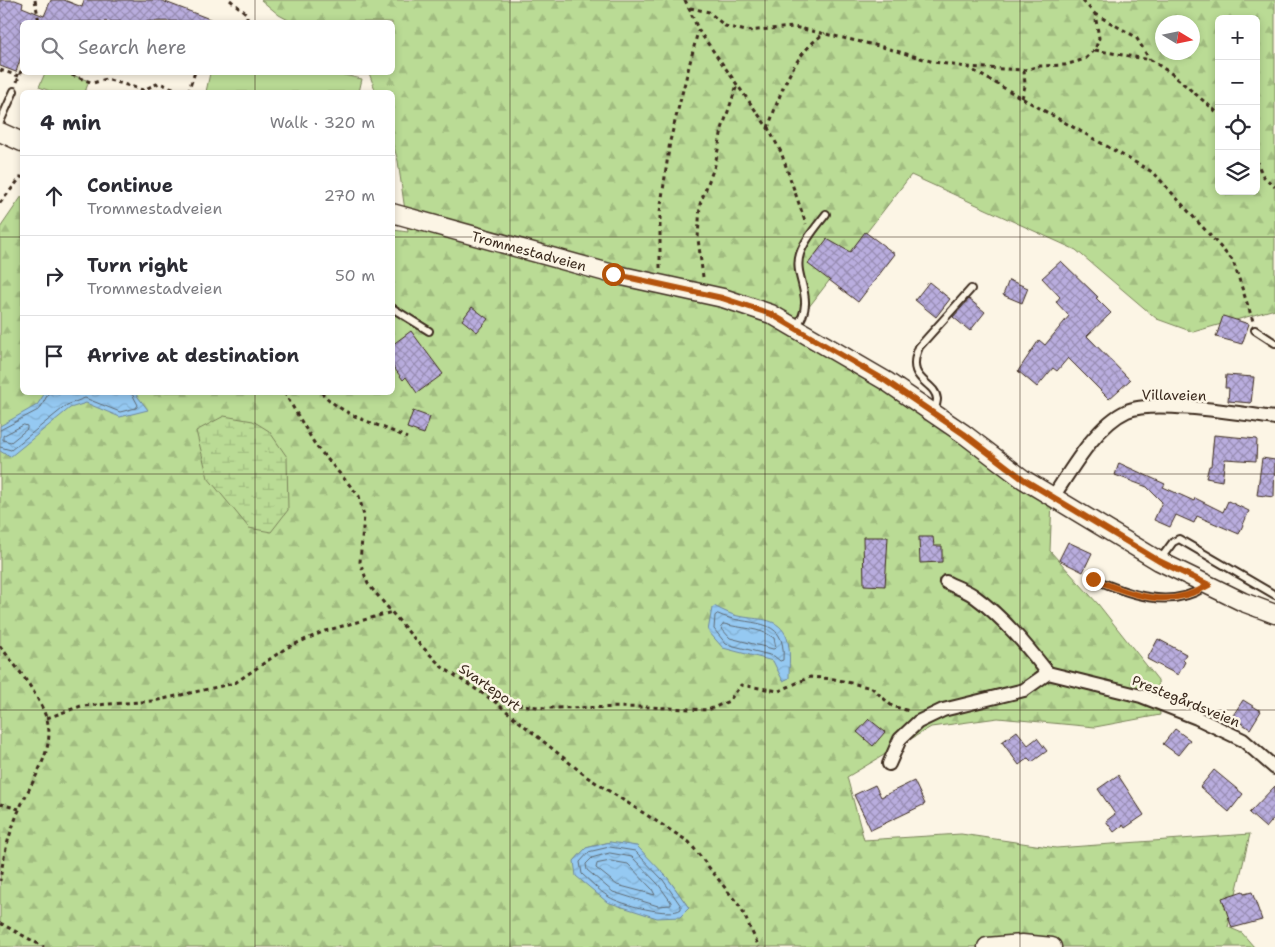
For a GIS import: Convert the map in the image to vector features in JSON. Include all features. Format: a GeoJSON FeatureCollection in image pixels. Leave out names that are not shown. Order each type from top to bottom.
{"type":"FeatureCollection","features":[{"type":"Feature","properties":{"kind":"main road"},"geometry":{"type":"LineString","coordinates":[[0,132],[20,141]]}},
{"type":"Feature","properties":{"kind":"main road","name":"Trommestadveien"},"geometry":{"type":"LineString","coordinates":[[395,214],[613,274],[750,305],[796,328],[886,381],[934,412],[1023,479],[1159,561],[1275,614]]}},
{"type":"Feature","properties":{"kind":"main road"},"geometry":{"type":"LineString","coordinates":[[987,947],[1022,944],[1052,947]]}},
{"type":"Feature","properties":{"kind":"street","name":"Villaveien"},"geometry":{"type":"LineString","coordinates":[[1053,497],[1090,444],[1109,422],[1128,410],[1159,407],[1230,412],[1275,418]]}},
{"type":"Feature","properties":{"kind":"street"},"geometry":{"type":"LineString","coordinates":[[889,764],[900,739],[918,722],[943,710],[1024,690],[1048,673],[1024,643],[973,595],[946,582]]}},
{"type":"Feature","properties":{"kind":"street","name":"Prestegårdsveien"},"geometry":{"type":"LineString","coordinates":[[1048,673],[1141,696],[1197,718],[1243,740],[1275,768]]}},
{"type":"Feature","properties":{"kind":"lane"},"geometry":{"type":"LineString","coordinates":[[0,122],[14,91]]}},
{"type":"Feature","properties":{"kind":"lane"},"geometry":{"type":"LineString","coordinates":[[796,328],[802,319],[806,299],[800,255],[812,232],[826,214]]}},
{"type":"Feature","properties":{"kind":"lane"},"geometry":{"type":"LineString","coordinates":[[934,412],[937,400],[934,393],[917,373],[914,364],[915,355],[919,347],[971,289]]}},
{"type":"Feature","properties":{"kind":"lane"},"geometry":{"type":"LineString","coordinates":[[395,310],[429,331]]}},
{"type":"Feature","properties":{"kind":"lane"},"geometry":{"type":"LineString","coordinates":[[1255,330],[1275,343]]}},
{"type":"Feature","properties":{"kind":"lane"},"geometry":{"type":"LineString","coordinates":[[1159,561],[1163,553],[1179,539],[1275,594]]}},
{"type":"Feature","properties":{"kind":"lane"},"geometry":{"type":"LineString","coordinates":[[1093,579],[1134,594],[1159,599],[1190,596],[1209,585]]}},
{"type":"Feature","properties":{"kind":"path"},"geometry":{"type":"LineString","coordinates":[[35,0],[39,20]]}},
{"type":"Feature","properties":{"kind":"path"},"geometry":{"type":"LineString","coordinates":[[230,0],[247,14],[246,20]]}},
{"type":"Feature","properties":{"kind":"path"},"geometry":{"type":"LineString","coordinates":[[685,0],[690,8],[698,31],[768,128],[781,152],[806,223],[812,232]]}},
{"type":"Feature","properties":{"kind":"path"},"geometry":{"type":"LineString","coordinates":[[1082,0],[1095,14],[1136,37],[1151,60],[1172,74],[1215,111]]}},
{"type":"Feature","properties":{"kind":"path"},"geometry":{"type":"LineString","coordinates":[[690,8],[709,12],[725,26],[746,31],[794,27],[825,33],[934,62],[966,67],[1024,70],[1040,66],[1065,66],[1085,59],[1095,50],[1099,38],[1095,14]]}},
{"type":"Feature","properties":{"kind":"path"},"geometry":{"type":"LineString","coordinates":[[660,274],[660,212],[670,141],[698,31]]}},
{"type":"Feature","properties":{"kind":"path"},"geometry":{"type":"LineString","coordinates":[[768,128],[789,72],[810,42],[825,33]]}},
{"type":"Feature","properties":{"kind":"path"},"geometry":{"type":"LineString","coordinates":[[1095,50],[1151,60]]}},
{"type":"Feature","properties":{"kind":"path"},"geometry":{"type":"LineString","coordinates":[[966,67],[1154,173],[1233,261],[1255,330]]}},
{"type":"Feature","properties":{"kind":"path"},"geometry":{"type":"LineString","coordinates":[[0,70],[19,76]]}},
{"type":"Feature","properties":{"kind":"path"},"geometry":{"type":"LineString","coordinates":[[1022,98],[1025,86],[1024,70]]}},
{"type":"Feature","properties":{"kind":"path"},"geometry":{"type":"LineString","coordinates":[[72,75],[93,83],[106,80],[143,90],[159,82],[179,90]]}},
{"type":"Feature","properties":{"kind":"path"},"geometry":{"type":"LineString","coordinates":[[189,90],[194,75]]}},
{"type":"Feature","properties":{"kind":"path"},"geometry":{"type":"LineString","coordinates":[[704,283],[698,238],[700,204],[715,165],[722,129],[737,84]]}},
{"type":"Feature","properties":{"kind":"path"},"geometry":{"type":"LineString","coordinates":[[1260,171],[1262,176],[1275,187]]}},
{"type":"Feature","properties":{"kind":"path"},"geometry":{"type":"LineString","coordinates":[[0,203],[20,178]]}},
{"type":"Feature","properties":{"kind":"path","name":"Svarteport"},"geometry":{"type":"LineString","coordinates":[[286,395],[316,446],[359,496],[364,516],[360,562],[368,584],[392,612],[442,666],[494,701],[587,777],[689,842],[741,908],[759,947]]}},
{"type":"Feature","properties":{"kind":"path"},"geometry":{"type":"LineString","coordinates":[[324,395],[339,409],[388,428],[407,438]]}},
{"type":"Feature","properties":{"kind":"path"},"geometry":{"type":"LineString","coordinates":[[47,718],[81,706],[154,701],[235,683],[286,648],[325,631],[392,612]]}},
{"type":"Feature","properties":{"kind":"path"},"geometry":{"type":"LineString","coordinates":[[0,646],[28,682],[47,718],[48,739],[43,759],[19,809],[2,852],[0,881]]}},
{"type":"Feature","properties":{"kind":"path"},"geometry":{"type":"LineString","coordinates":[[494,701],[545,708],[649,706],[708,710],[729,701],[741,685],[779,691],[810,677],[834,679],[872,688],[892,706],[931,716]]}},
{"type":"Feature","properties":{"kind":"path"},"geometry":{"type":"LineString","coordinates":[[0,804],[19,809]]}},
{"type":"Feature","properties":{"kind":"path"},"geometry":{"type":"LineString","coordinates":[[0,923],[44,947]]}},
{"type":"Feature","properties":{"kind":"green space"},"geometry":{"type":"Polygon","coordinates":[[[261,0],[1275,0],[1275,309],[1193,332],[1157,319],[1076,250],[911,175],[798,321],[1052,498],[1050,551],[1098,604],[1158,680],[1160,715],[1095,727],[998,718],[931,727],[847,777],[864,840],[961,834],[1056,848],[1250,834],[1228,927],[1242,933],[1254,947],[0,947],[0,228],[20,199],[20,395],[395,395],[395,230],[408,232],[395,151],[395,90],[375,90],[370,75],[395,75],[395,20],[288,20],[261,0]],[[610,842],[586,848],[574,861],[621,907],[689,908],[667,877],[610,842]]]}},
{"type":"Feature","properties":{"kind":"green space"},"geometry":{"type":"Polygon","coordinates":[[[44,75],[72,75],[89,81],[86,90],[47,90],[39,87],[44,75]]]}},
{"type":"Feature","properties":{"kind":"green space"},"geometry":{"type":"Polygon","coordinates":[[[210,75],[344,75],[362,79],[359,90],[206,90],[210,75]]]}},
{"type":"Feature","properties":{"kind":"green space"},"geometry":{"type":"Polygon","coordinates":[[[224,416],[253,421],[269,431],[287,457],[288,510],[271,532],[249,528],[208,478],[196,431],[224,416]]]}},
{"type":"Feature","properties":{"kind":"water"},"geometry":{"type":"Polygon","coordinates":[[[44,395],[137,395],[148,410],[120,417],[86,403],[70,408],[10,457],[0,451],[0,426],[37,405],[44,395]]]}},
{"type":"Feature","properties":{"kind":"water"},"geometry":{"type":"Polygon","coordinates":[[[714,606],[732,614],[763,619],[779,626],[784,631],[788,643],[789,678],[783,681],[773,661],[723,648],[708,631],[714,606]]]}},
{"type":"Feature","properties":{"kind":"water"},"geometry":{"type":"Polygon","coordinates":[[[610,842],[637,846],[667,877],[689,908],[680,917],[657,918],[607,902],[576,876],[574,861],[586,848],[610,842]]]}},
{"type":"Feature","properties":{"kind":"building"},"geometry":{"type":"Polygon","coordinates":[[[0,0],[15,0],[23,3],[22,7],[44,16],[51,0],[64,0],[82,7],[84,0],[160,0],[212,20],[20,20],[20,60],[16,72],[0,66],[0,0]]]}},
{"type":"Feature","properties":{"kind":"building"},"geometry":{"type":"Polygon","coordinates":[[[865,232],[895,254],[858,302],[808,264],[827,239],[850,252],[865,232]]]}},
{"type":"Feature","properties":{"kind":"building"},"geometry":{"type":"Polygon","coordinates":[[[1061,261],[1098,297],[1096,298],[1111,313],[1087,336],[1130,380],[1109,399],[1068,358],[1057,371],[1053,368],[1037,387],[1018,371],[1039,340],[1045,345],[1069,316],[1056,302],[1060,297],[1042,278],[1061,261]]]}},
{"type":"Feature","properties":{"kind":"building"},"geometry":{"type":"Polygon","coordinates":[[[1009,280],[1028,288],[1022,303],[1003,295],[1009,280]]]}},
{"type":"Feature","properties":{"kind":"building"},"geometry":{"type":"Polygon","coordinates":[[[929,282],[950,299],[936,317],[915,300],[929,282]]]}},
{"type":"Feature","properties":{"kind":"building"},"geometry":{"type":"Polygon","coordinates":[[[969,299],[985,312],[970,331],[953,317],[969,299]]]}},
{"type":"Feature","properties":{"kind":"building"},"geometry":{"type":"Polygon","coordinates":[[[472,307],[488,319],[477,332],[462,320],[472,307]]]}},
{"type":"Feature","properties":{"kind":"building"},"geometry":{"type":"Polygon","coordinates":[[[1223,316],[1249,324],[1242,344],[1216,337],[1223,316]]]}},
{"type":"Feature","properties":{"kind":"building"},"geometry":{"type":"Polygon","coordinates":[[[411,331],[443,374],[417,393],[406,377],[403,380],[395,369],[395,343],[411,331]]]}},
{"type":"Feature","properties":{"kind":"building"},"geometry":{"type":"Polygon","coordinates":[[[1226,375],[1254,377],[1251,403],[1228,401],[1229,388],[1225,388],[1226,375]]]}},
{"type":"Feature","properties":{"kind":"building"},"geometry":{"type":"Polygon","coordinates":[[[413,411],[430,417],[424,434],[407,428],[413,411]]]}},
{"type":"Feature","properties":{"kind":"building"},"geometry":{"type":"Polygon","coordinates":[[[1214,435],[1257,439],[1256,461],[1225,459],[1222,481],[1206,478],[1209,466],[1211,466],[1214,435]]]}},
{"type":"Feature","properties":{"kind":"building"},"geometry":{"type":"Polygon","coordinates":[[[1262,458],[1275,460],[1274,497],[1257,495],[1262,458]]]}},
{"type":"Feature","properties":{"kind":"building"},"geometry":{"type":"Polygon","coordinates":[[[1119,463],[1165,484],[1163,487],[1194,501],[1195,498],[1223,512],[1228,501],[1249,511],[1239,534],[1197,516],[1194,523],[1176,515],[1170,527],[1154,520],[1162,502],[1147,487],[1115,475],[1119,463]]]}},
{"type":"Feature","properties":{"kind":"building"},"geometry":{"type":"Polygon","coordinates":[[[863,537],[888,537],[885,586],[864,585],[863,537]]]}},
{"type":"Feature","properties":{"kind":"building"},"geometry":{"type":"Polygon","coordinates":[[[919,537],[933,537],[934,546],[942,546],[942,562],[920,563],[919,537]]]}},
{"type":"Feature","properties":{"kind":"building"},"geometry":{"type":"Polygon","coordinates":[[[1068,542],[1092,553],[1083,572],[1059,560],[1068,542]]]}},
{"type":"Feature","properties":{"kind":"building"},"geometry":{"type":"Polygon","coordinates":[[[1158,639],[1186,654],[1183,660],[1185,662],[1178,675],[1147,659],[1158,639]]]}},
{"type":"Feature","properties":{"kind":"building"},"geometry":{"type":"Polygon","coordinates":[[[1243,700],[1261,711],[1250,729],[1232,717],[1243,700]]]}},
{"type":"Feature","properties":{"kind":"building"},"geometry":{"type":"Polygon","coordinates":[[[869,719],[885,732],[873,746],[857,732],[869,719]]]}},
{"type":"Feature","properties":{"kind":"building"},"geometry":{"type":"Polygon","coordinates":[[[1175,729],[1190,740],[1178,755],[1163,744],[1175,729]]]}},
{"type":"Feature","properties":{"kind":"building"},"geometry":{"type":"Polygon","coordinates":[[[1017,731],[1028,745],[1037,738],[1047,751],[1032,762],[1028,758],[1019,765],[1002,742],[1017,731]]]}},
{"type":"Feature","properties":{"kind":"building"},"geometry":{"type":"Polygon","coordinates":[[[1214,770],[1243,794],[1229,812],[1200,787],[1214,770]]]}},
{"type":"Feature","properties":{"kind":"building"},"geometry":{"type":"Polygon","coordinates":[[[1118,775],[1144,815],[1125,828],[1123,825],[1114,832],[1106,821],[1115,814],[1098,789],[1118,775]]]}},
{"type":"Feature","properties":{"kind":"building"},"geometry":{"type":"Polygon","coordinates":[[[914,781],[925,804],[871,830],[854,795],[875,785],[881,797],[914,781]]]}},
{"type":"Feature","properties":{"kind":"building"},"geometry":{"type":"Polygon","coordinates":[[[1275,786],[1275,817],[1266,828],[1249,813],[1275,786]]]}},
{"type":"Feature","properties":{"kind":"building"},"geometry":{"type":"Polygon","coordinates":[[[1243,891],[1244,894],[1252,892],[1262,920],[1232,928],[1222,898],[1243,891]]]}},
{"type":"Feature","properties":{"kind":"route"},"geometry":{"type":"LineString","coordinates":[[613,274],[750,305],[771,314],[886,381],[934,412],[1023,479],[1159,561],[1209,585],[1190,596],[1159,599],[1134,594],[1093,579]]}}]}
